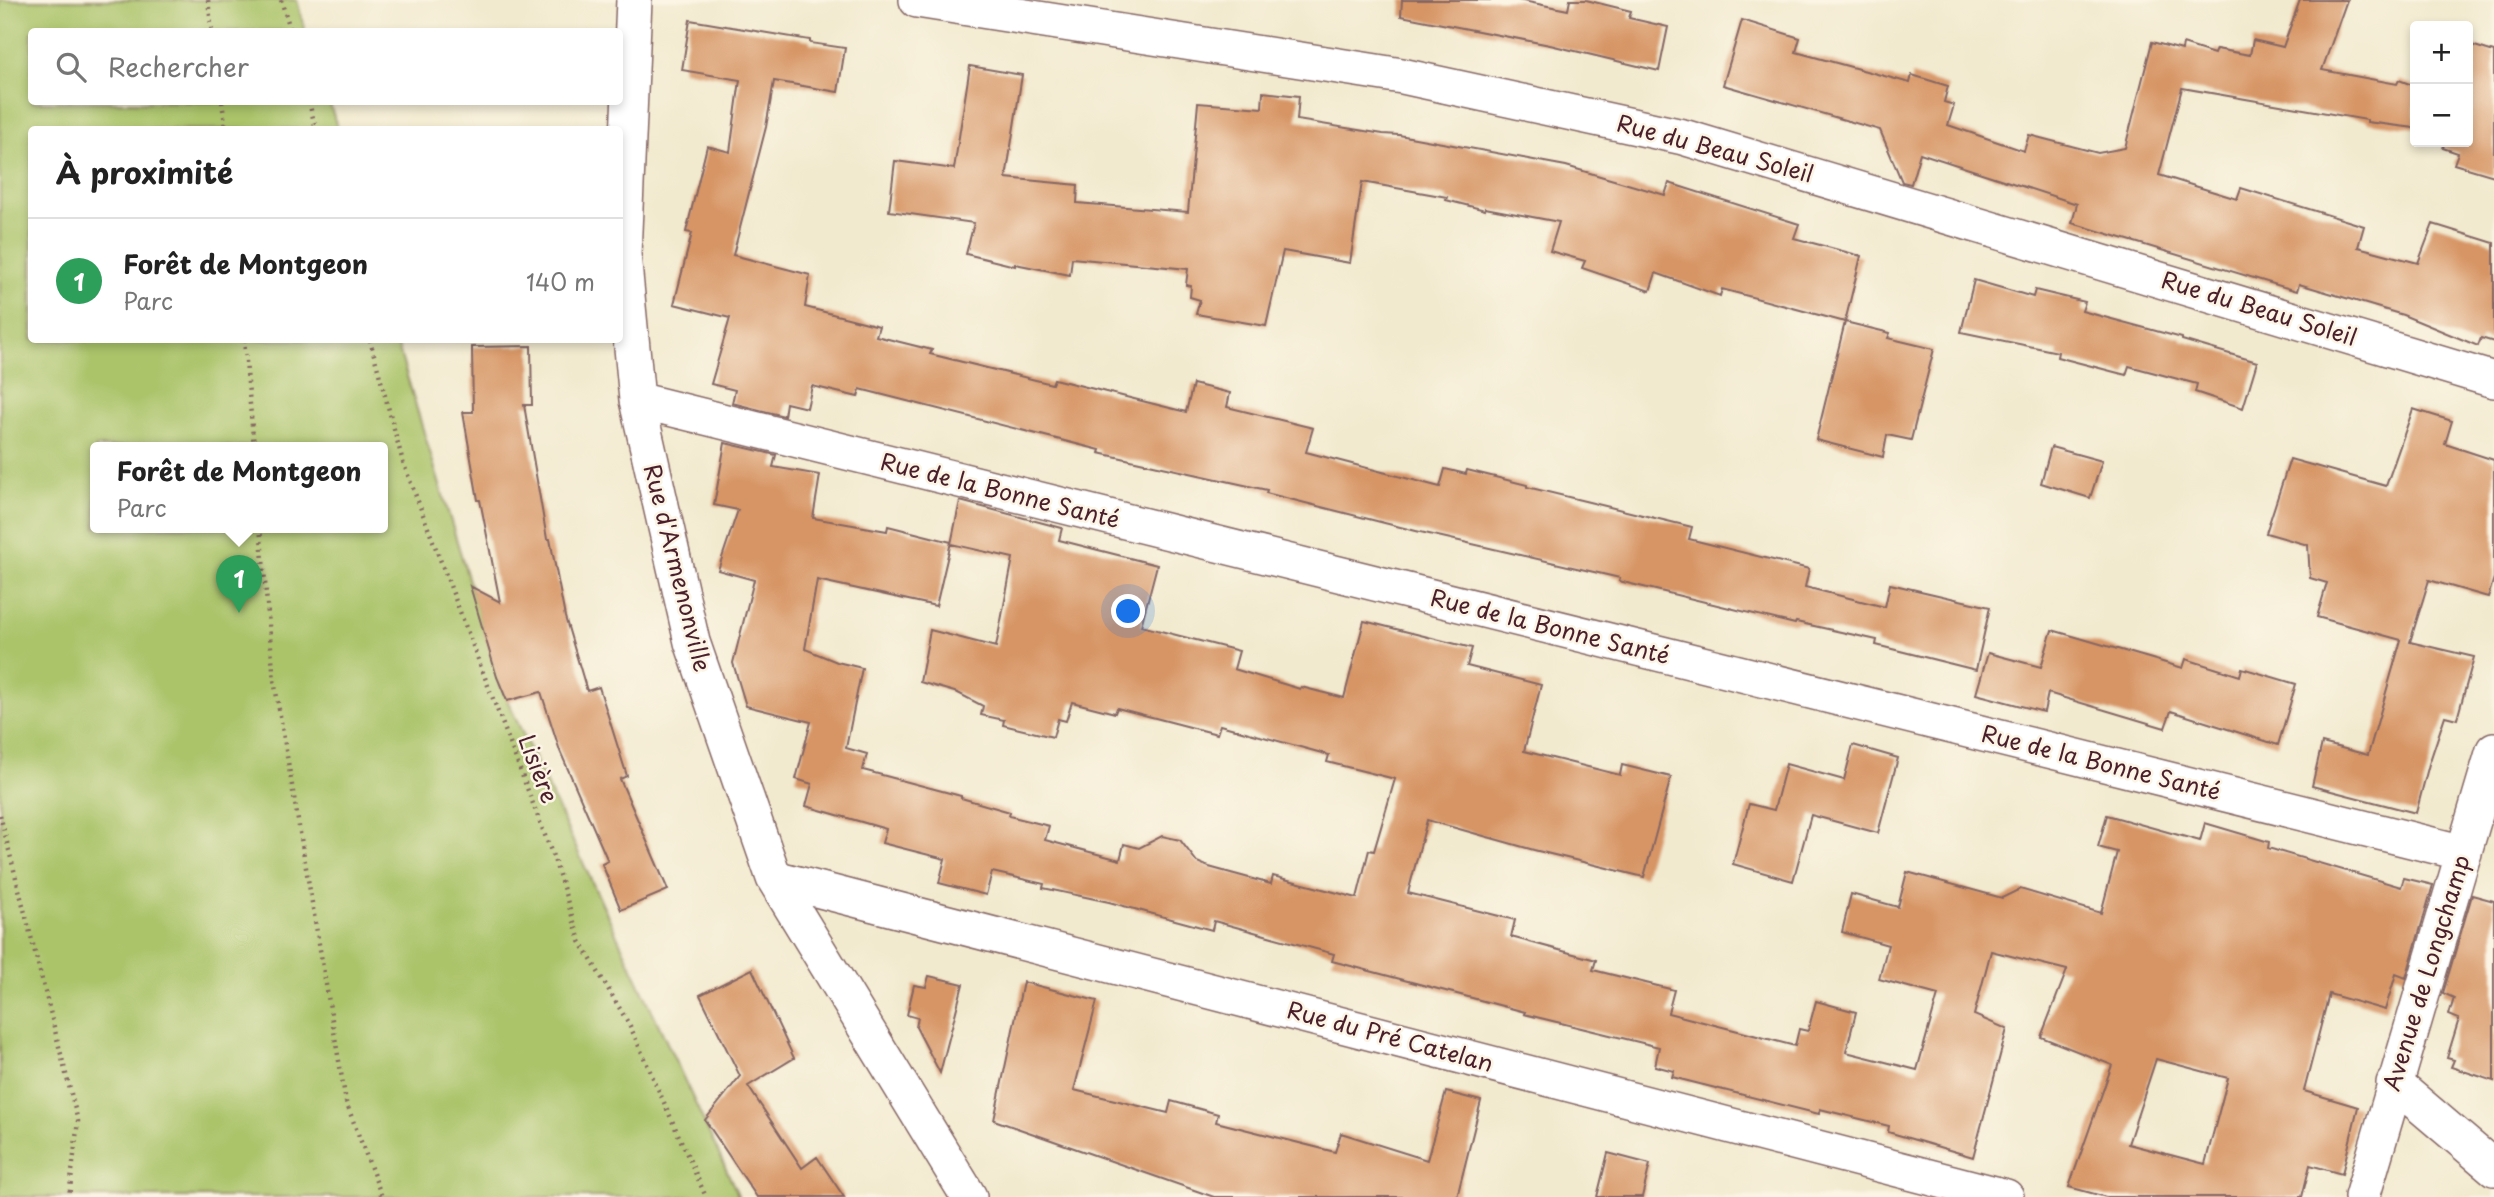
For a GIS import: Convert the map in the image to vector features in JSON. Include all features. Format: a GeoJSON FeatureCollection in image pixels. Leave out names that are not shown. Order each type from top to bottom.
{"type":"FeatureCollection","features":[{"type":"Feature","properties":{"kind":"street","name":"Rue d'Armenonville"},"geometry":{"type":"LineString","coordinates":[[634,0],[624,254],[637,401],[692,642],[774,878],[969,1197]]}},
{"type":"Feature","properties":{"kind":"street","name":"Rue du Beau Soleil"},"geometry":{"type":"LineString","coordinates":[[917,0],[1402,76],[1683,136],[2494,380]]}},
{"type":"Feature","properties":{"kind":"street","name":"Rue de la Bonne Santé"},"geometry":{"type":"LineString","coordinates":[[637,401],[2464,853]]}},
{"type":"Feature","properties":{"kind":"street","name":"Avenue de Longchamp"},"geometry":{"type":"LineString","coordinates":[[2362,1197],[2494,750]]}},
{"type":"Feature","properties":{"kind":"street","name":"Rue du Pré Catelan"},"geometry":{"type":"LineString","coordinates":[[774,878],[2006,1197]]}},
{"type":"Feature","properties":{"kind":"street"},"geometry":{"type":"LineString","coordinates":[[2394,1083],[2494,1168]]}},
{"type":"Feature","properties":{"kind":"path"},"geometry":{"type":"LineString","coordinates":[[208,0],[212,28]]}},
{"type":"Feature","properties":{"kind":"path"},"geometry":{"type":"LineString","coordinates":[[281,0],[290,28]]}},
{"type":"Feature","properties":{"kind":"path"},"geometry":{"type":"LineString","coordinates":[[222,105],[225,126]]}},
{"type":"Feature","properties":{"kind":"path"},"geometry":{"type":"LineString","coordinates":[[310,105],[315,126]]}},
{"type":"Feature","properties":{"kind":"path"},"geometry":{"type":"LineString","coordinates":[[244,343],[254,442]]}},
{"type":"Feature","properties":{"kind":"path","name":"Lisière"},"geometry":{"type":"LineString","coordinates":[[371,343],[403,462],[554,859],[579,941],[630,1026],[705,1197]]}},
{"type":"Feature","properties":{"kind":"path"},"geometry":{"type":"LineString","coordinates":[[261,533],[274,680],[346,1102],[382,1197]]}},
{"type":"Feature","properties":{"kind":"path"},"geometry":{"type":"LineString","coordinates":[[0,815],[78,1121],[69,1197]]}},
{"type":"Feature","properties":{"kind":"green space"},"geometry":{"type":"Polygon","coordinates":[[[0,0],[297,0],[304,28],[28,28],[28,105],[330,105],[337,126],[28,126],[28,343],[397,343],[501,687],[739,1197],[0,1197],[0,0]]]}},
{"type":"Feature","properties":{"kind":"building"},"geometry":{"type":"Polygon","coordinates":[[[1402,0],[1518,0],[1568,10],[1570,0],[1586,0],[1631,11],[1629,18],[1668,27],[1659,71],[1550,45],[1401,16],[1402,0]]]}},
{"type":"Feature","properties":{"kind":"building"},"geometry":{"type":"Polygon","coordinates":[[[2300,0],[2347,0],[2322,70],[2397,84],[2399,80],[2410,84],[2410,127],[2182,88],[2159,175],[2237,199],[2241,188],[2364,226],[2358,247],[2418,263],[2433,224],[2494,243],[2494,342],[2481,338],[2478,346],[2403,315],[2299,284],[2297,291],[2072,223],[2077,204],[1920,153],[1911,184],[1902,182],[1880,130],[1723,85],[1742,20],[1800,38],[1796,52],[1910,83],[1912,75],[1948,86],[1944,102],[1954,105],[1948,125],[2024,151],[2029,135],[2098,153],[2125,148],[2152,42],[2182,50],[2183,44],[2214,54],[2216,49],[2250,55],[2253,40],[2283,47],[2300,0]]]}},
{"type":"Feature","properties":{"kind":"building"},"geometry":{"type":"Polygon","coordinates":[[[690,20],[845,48],[838,92],[774,81],[766,127],[733,255],[810,275],[805,307],[879,326],[876,336],[932,350],[930,354],[1052,384],[1054,379],[1186,412],[1193,384],[1230,393],[1227,407],[1313,428],[1306,452],[1440,487],[1445,469],[1466,474],[1467,470],[1692,527],[1689,539],[1809,569],[1805,587],[1885,607],[1890,584],[1990,607],[1976,670],[1876,645],[1877,640],[1796,622],[1795,624],[1619,581],[1620,578],[1266,493],[1267,490],[1099,453],[1100,450],[860,389],[858,397],[812,386],[807,408],[786,403],[784,416],[732,403],[735,390],[711,384],[730,318],[674,304],[692,233],[686,232],[707,146],[730,152],[740,80],[682,70],[690,20]]]}},
{"type":"Feature","properties":{"kind":"building"},"geometry":{"type":"Polygon","coordinates":[[[2473,46],[2494,52],[2494,176],[2454,164],[2458,153],[2443,148],[2473,147],[2473,46]]]}},
{"type":"Feature","properties":{"kind":"building"},"geometry":{"type":"Polygon","coordinates":[[[970,66],[1022,75],[1006,178],[1078,185],[1077,203],[1188,212],[1198,103],[1262,108],[1263,92],[1299,96],[1297,120],[1399,135],[1566,166],[1665,195],[1669,183],[1799,224],[1794,238],[1861,256],[1845,322],[1722,289],[1720,296],[1656,273],[1650,291],[1582,268],[1585,261],[1550,251],[1559,222],[1485,210],[1446,200],[1447,197],[1362,182],[1350,263],[1283,251],[1266,326],[1196,314],[1200,300],[1190,297],[1191,286],[1186,285],[1188,269],[1072,258],[1070,275],[966,254],[974,223],[889,211],[895,161],[954,169],[970,66]]]}},
{"type":"Feature","properties":{"kind":"building"},"geometry":{"type":"Polygon","coordinates":[[[1974,280],[2033,297],[2035,290],[2085,302],[2082,311],[2257,362],[2243,408],[2195,392],[2197,384],[2129,366],[2126,375],[2057,357],[2058,352],[1961,332],[1974,280]]]}},
{"type":"Feature","properties":{"kind":"building"},"geometry":{"type":"Polygon","coordinates":[[[1845,322],[1890,333],[1888,338],[1934,349],[1911,440],[1887,435],[1883,457],[1816,440],[1845,322]]]}},
{"type":"Feature","properties":{"kind":"building"},"geometry":{"type":"Polygon","coordinates":[[[531,346],[532,405],[524,405],[547,539],[550,539],[565,617],[587,691],[599,687],[627,776],[620,779],[668,890],[621,910],[602,864],[608,861],[560,751],[541,692],[507,701],[497,677],[470,586],[500,602],[463,412],[473,412],[472,347],[531,346]]]}},
{"type":"Feature","properties":{"kind":"building"},"geometry":{"type":"Polygon","coordinates":[[[2413,409],[2452,421],[2445,444],[2494,460],[2494,578],[2488,597],[2429,580],[2410,642],[2474,657],[2457,719],[2445,716],[2416,813],[2312,786],[2322,743],[2368,755],[2401,640],[2317,617],[2327,583],[2310,578],[2308,545],[2266,533],[2290,459],[2386,486],[2413,409]]]}},
{"type":"Feature","properties":{"kind":"building"},"geometry":{"type":"Polygon","coordinates":[[[725,443],[776,455],[773,467],[820,475],[813,518],[887,531],[888,526],[951,542],[936,606],[817,580],[805,649],[837,662],[862,668],[846,748],[867,754],[863,770],[1010,812],[1009,816],[1049,826],[1045,840],[1120,860],[1124,844],[1139,848],[1162,836],[1180,840],[1197,862],[1209,867],[1271,884],[1273,876],[1357,898],[1369,850],[1374,851],[1395,779],[1327,762],[1329,755],[1220,725],[1217,734],[1117,708],[1115,713],[1072,702],[1066,721],[1058,719],[1053,737],[1003,725],[1004,720],[981,715],[983,706],[958,693],[920,682],[930,630],[996,647],[1013,558],[951,544],[960,501],[1062,528],[1059,540],[1157,565],[1141,626],[1239,651],[1234,669],[1300,689],[1301,687],[1344,698],[1364,621],[1472,648],[1467,666],[1541,685],[1524,751],[1620,775],[1622,765],[1671,777],[1644,877],[1427,820],[1408,893],[1515,920],[1511,937],[1596,960],[1593,970],[1674,990],[1668,1013],[1795,1046],[1799,1029],[1808,1031],[1816,1001],[1856,1012],[1846,1052],[1917,1070],[1938,995],[1879,979],[1888,945],[1842,932],[1851,894],[1898,907],[1907,872],[2002,898],[2020,889],[2101,913],[2117,852],[2098,847],[2107,815],[2200,841],[2205,823],[2269,842],[2268,848],[2401,887],[2404,878],[2433,885],[2406,978],[2396,974],[2385,1010],[2329,994],[2304,1091],[2358,1107],[2342,1174],[2310,1165],[2302,1197],[2106,1197],[2069,1187],[2112,1065],[2041,1037],[2067,970],[1991,951],[1974,1015],[2007,1029],[1973,1157],[1888,1132],[1889,1126],[1820,1109],[1819,1114],[1672,1077],[1674,1071],[1655,1066],[1659,1047],[1524,1014],[1525,1012],[1332,961],[1334,954],[1214,921],[1212,930],[1109,902],[1043,888],[1044,884],[992,872],[986,895],[939,883],[945,859],[882,843],[886,829],[806,806],[812,784],[796,779],[811,722],[746,706],[733,663],[754,580],[718,570],[738,510],[714,505],[725,443]],[[2156,1059],[2128,1144],[2205,1164],[2228,1078],[2156,1059]]]}},
{"type":"Feature","properties":{"kind":"building"},"geometry":{"type":"Polygon","coordinates":[[[2051,447],[2102,461],[2090,498],[2041,483],[2051,447]]]}},
{"type":"Feature","properties":{"kind":"building"},"geometry":{"type":"Polygon","coordinates":[[[2052,630],[2183,668],[2186,659],[2240,676],[2242,668],[2296,684],[2278,745],[2171,711],[2165,728],[2048,693],[2044,712],[1976,694],[1988,653],[2041,667],[2052,630]]]}},
{"type":"Feature","properties":{"kind":"building"},"geometry":{"type":"Polygon","coordinates":[[[1853,745],[1898,758],[1878,833],[1811,815],[1793,881],[1733,864],[1749,804],[1774,810],[1786,764],[1844,780],[1853,745]]]}},
{"type":"Feature","properties":{"kind":"building"},"geometry":{"type":"Polygon","coordinates":[[[2472,895],[2494,901],[2494,1081],[2451,1067],[2454,1060],[2447,1058],[2459,1019],[2449,1015],[2454,998],[2443,993],[2472,895]]]}},
{"type":"Feature","properties":{"kind":"building"},"geometry":{"type":"Polygon","coordinates":[[[752,969],[794,1058],[748,1086],[802,1168],[817,1157],[844,1197],[757,1197],[705,1120],[740,1076],[700,995],[752,969]]]}},
{"type":"Feature","properties":{"kind":"building"},"geometry":{"type":"Polygon","coordinates":[[[929,976],[963,984],[940,1073],[916,1027],[918,1018],[907,1015],[914,985],[926,987],[929,976]]]}},
{"type":"Feature","properties":{"kind":"building"},"geometry":{"type":"Polygon","coordinates":[[[1023,982],[1097,1001],[1074,1090],[1168,1113],[1171,1101],[1218,1114],[1216,1122],[1335,1152],[1341,1133],[1427,1160],[1446,1092],[1481,1101],[1457,1197],[1214,1197],[994,1120],[1023,982]]]}},
{"type":"Feature","properties":{"kind":"building"},"geometry":{"type":"Polygon","coordinates":[[[1608,1153],[1650,1164],[1642,1197],[1597,1197],[1608,1153]]]}},
{"type":"Feature","properties":{"kind":"place","name":"Forêt de Montgeon"},"geometry":{"type":"Point","coordinates":[239,613]}}]}
